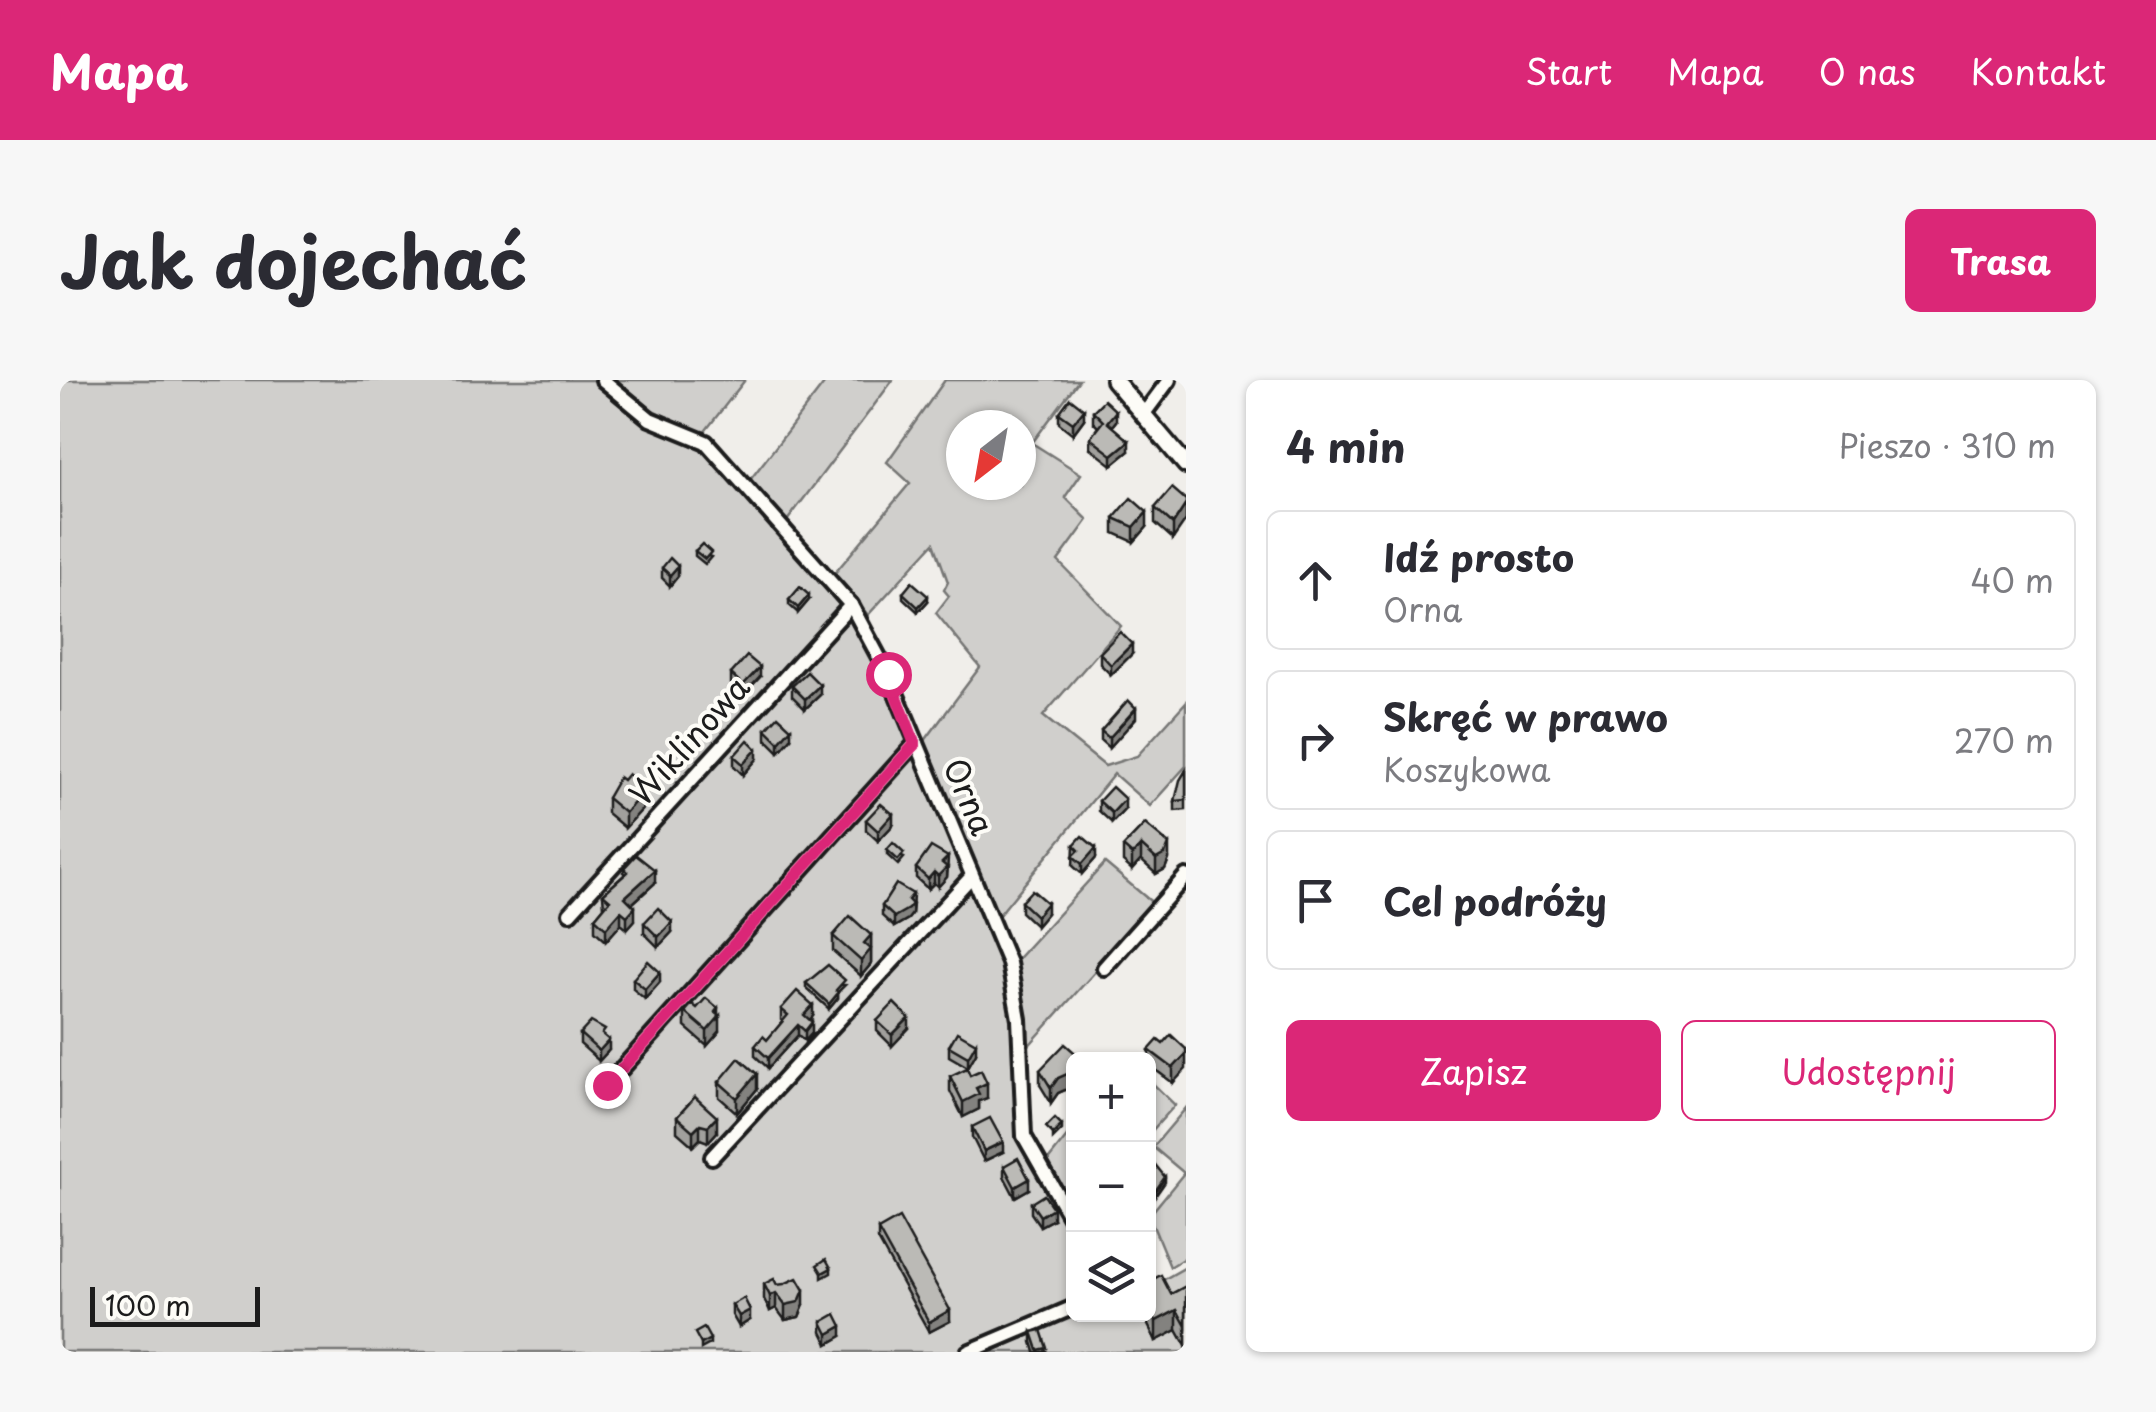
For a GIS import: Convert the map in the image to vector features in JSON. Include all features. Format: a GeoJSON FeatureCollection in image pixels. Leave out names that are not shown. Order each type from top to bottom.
{"type":"FeatureCollection","features":[{"type":"Feature","properties":{"kind":"street","name":"Orna"},"geometry":{"type":"LineString","coordinates":[[602,380],[650,419],[706,442],[851,605],[888,674],[1009,963],[1020,1019],[1024,1136],[1066,1210]]}},
{"type":"Feature","properties":{"kind":"street"},"geometry":{"type":"LineString","coordinates":[[1114,380],[1186,465]]}},
{"type":"Feature","properties":{"kind":"street"},"geometry":{"type":"LineString","coordinates":[[1143,415],[1169,380]]}},
{"type":"Feature","properties":{"kind":"street","name":"Wiklinowa"},"geometry":{"type":"LineString","coordinates":[[570,914],[851,605]]}},
{"type":"Feature","properties":{"kind":"street"},"geometry":{"type":"LineString","coordinates":[[607,1085],[915,744]]}},
{"type":"Feature","properties":{"kind":"street"},"geometry":{"type":"LineString","coordinates":[[712,1157],[972,876]]}},
{"type":"Feature","properties":{"kind":"street"},"geometry":{"type":"LineString","coordinates":[[1104,968],[1186,876]]}},
{"type":"Feature","properties":{"kind":"street"},"geometry":{"type":"LineString","coordinates":[[968,1352],[1066,1310]]}},
{"type":"Feature","properties":{"kind":"shaded area"},"geometry":{"type":"Polygon","coordinates":[[[60,380],[597,380],[624,407],[647,422],[707,448],[836,594],[883,673],[1006,971],[1015,1018],[1016,1126],[1066,1219],[1066,1322],[1156,1322],[1156,1296],[1163,1280],[1186,1267],[1186,1352],[60,1352],[60,380]]]}},
{"type":"Feature","properties":{"kind":"shaded area"},"geometry":{"type":"Polygon","coordinates":[[[614,380],[745,380],[703,434],[644,406],[614,380]]]}},
{"type":"Feature","properties":{"kind":"shaded area"},"geometry":{"type":"Polygon","coordinates":[[[827,380],[893,380],[787,521],[750,480],[827,380]]]}},
{"type":"Feature","properties":{"kind":"shaded area"},"geometry":{"type":"Polygon","coordinates":[[[945,380],[1079,380],[1036,438],[1036,410],[946,410],[946,500],[1036,500],[1036,446],[1081,474],[1065,497],[1088,520],[1058,561],[1121,626],[1043,716],[1105,766],[1137,756],[1186,702],[1186,766],[1150,806],[1114,774],[994,921],[921,746],[980,667],[936,613],[949,596],[944,590],[948,582],[934,543],[868,615],[834,574],[910,483],[887,462],[945,380]]]}},
{"type":"Feature","properties":{"kind":"shaded area"},"geometry":{"type":"Polygon","coordinates":[[[1105,863],[1155,905],[1024,1051],[1012,965],[1105,863]]]}},
{"type":"Feature","properties":{"kind":"shaded area"},"geometry":{"type":"Polygon","coordinates":[[[1156,1087],[1175,1105],[1156,1126],[1156,1087]]]}},
{"type":"Feature","properties":{"kind":"shaded area"},"geometry":{"type":"Polygon","coordinates":[[[1186,1108],[1186,1257],[1170,1267],[1156,1233],[1156,1207],[1184,1173],[1156,1150],[1156,1143],[1186,1108]]]}},
{"type":"Feature","properties":{"kind":"shaded area"},"geometry":{"type":"Polygon","coordinates":[[[1066,1138],[1066,1204],[1046,1163],[1066,1138]]]}},
{"type":"Feature","properties":{"kind":"building"},"geometry":{"type":"Polygon","coordinates":[[[1070,398],[1084,409],[1073,423],[1059,413],[1070,398]]]}},
{"type":"Feature","properties":{"kind":"building"},"geometry":{"type":"Polygon","coordinates":[[[1104,400],[1116,411],[1107,422],[1129,441],[1112,455],[1090,438],[1103,421],[1093,411],[1104,400]]]}},
{"type":"Feature","properties":{"kind":"building"},"geometry":{"type":"Polygon","coordinates":[[[1172,488],[1186,500],[1173,524],[1155,508],[1172,488]]]}},
{"type":"Feature","properties":{"kind":"building"},"geometry":{"type":"Polygon","coordinates":[[[1131,498],[1147,512],[1134,527],[1114,518],[1131,498]]]}},
{"type":"Feature","properties":{"kind":"building"},"geometry":{"type":"Polygon","coordinates":[[[702,544],[711,552],[705,559],[695,551],[702,544]]]}},
{"type":"Feature","properties":{"kind":"building"},"geometry":{"type":"Polygon","coordinates":[[[670,558],[678,566],[670,575],[662,568],[670,558]]]}},
{"type":"Feature","properties":{"kind":"building"},"geometry":{"type":"Polygon","coordinates":[[[912,582],[928,596],[918,607],[903,593],[912,582]]]}},
{"type":"Feature","properties":{"kind":"building"},"geometry":{"type":"Polygon","coordinates":[[[800,587],[809,595],[798,608],[789,600],[800,587]]]}},
{"type":"Feature","properties":{"kind":"building"},"geometry":{"type":"Polygon","coordinates":[[[1120,632],[1132,644],[1111,665],[1100,653],[1120,632]]]}},
{"type":"Feature","properties":{"kind":"building"},"geometry":{"type":"Polygon","coordinates":[[[747,656],[760,667],[743,685],[731,674],[747,656]]]}},
{"type":"Feature","properties":{"kind":"building"},"geometry":{"type":"Polygon","coordinates":[[[807,672],[820,685],[805,699],[792,686],[807,672]]]}},
{"type":"Feature","properties":{"kind":"building"},"geometry":{"type":"Polygon","coordinates":[[[1128,700],[1136,708],[1109,738],[1101,731],[1128,700]]]}},
{"type":"Feature","properties":{"kind":"building"},"geometry":{"type":"Polygon","coordinates":[[[778,716],[791,728],[779,742],[766,729],[778,716]]]}},
{"type":"Feature","properties":{"kind":"building"},"geometry":{"type":"Polygon","coordinates":[[[748,740],[757,749],[743,764],[734,756],[748,740]]]}},
{"type":"Feature","properties":{"kind":"building"},"geometry":{"type":"Polygon","coordinates":[[[668,756],[675,762],[665,772],[659,766],[668,756]]]}},
{"type":"Feature","properties":{"kind":"building"},"geometry":{"type":"Polygon","coordinates":[[[1186,770],[1186,800],[1175,801],[1180,780],[1186,770]]]}},
{"type":"Feature","properties":{"kind":"building"},"geometry":{"type":"Polygon","coordinates":[[[628,774],[646,789],[625,813],[607,798],[619,777],[623,780],[628,774]]]}},
{"type":"Feature","properties":{"kind":"building"},"geometry":{"type":"Polygon","coordinates":[[[1112,787],[1125,799],[1112,813],[1099,801],[1112,787]]]}},
{"type":"Feature","properties":{"kind":"building"},"geometry":{"type":"Polygon","coordinates":[[[881,804],[893,814],[878,831],[866,820],[881,804]]]}},
{"type":"Feature","properties":{"kind":"building"},"geometry":{"type":"Polygon","coordinates":[[[1145,824],[1169,844],[1165,854],[1156,859],[1141,845],[1132,855],[1123,847],[1145,824]]]}},
{"type":"Feature","properties":{"kind":"building"},"geometry":{"type":"Polygon","coordinates":[[[1082,836],[1096,848],[1082,864],[1073,856],[1079,850],[1074,845],[1082,836]]]}},
{"type":"Feature","properties":{"kind":"building"},"geometry":{"type":"Polygon","coordinates":[[[893,843],[904,853],[898,860],[887,850],[893,843]]]}},
{"type":"Feature","properties":{"kind":"building"},"geometry":{"type":"Polygon","coordinates":[[[931,847],[948,857],[942,863],[947,867],[928,879],[916,868],[931,847]]]}},
{"type":"Feature","properties":{"kind":"building"},"geometry":{"type":"Polygon","coordinates":[[[636,855],[655,870],[625,897],[635,907],[627,916],[621,911],[606,928],[595,918],[610,900],[603,894],[628,872],[624,868],[636,855]]]}},
{"type":"Feature","properties":{"kind":"building"},"geometry":{"type":"Polygon","coordinates":[[[896,884],[913,894],[908,909],[894,917],[882,906],[896,884]]]}},
{"type":"Feature","properties":{"kind":"building"},"geometry":{"type":"Polygon","coordinates":[[[1032,890],[1047,903],[1036,916],[1021,902],[1032,890]]]}},
{"type":"Feature","properties":{"kind":"building"},"geometry":{"type":"Polygon","coordinates":[[[658,908],[672,922],[658,937],[644,923],[658,908]]]}},
{"type":"Feature","properties":{"kind":"building"},"geometry":{"type":"Polygon","coordinates":[[[850,916],[871,935],[864,943],[871,949],[861,961],[833,936],[850,916]]]}},
{"type":"Feature","properties":{"kind":"building"},"geometry":{"type":"Polygon","coordinates":[[[648,961],[660,972],[645,989],[633,979],[648,961]]]}},
{"type":"Feature","properties":{"kind":"building"},"geometry":{"type":"Polygon","coordinates":[[[828,965],[845,980],[829,1004],[806,983],[828,965]]]}},
{"type":"Feature","properties":{"kind":"building"},"geometry":{"type":"Polygon","coordinates":[[[797,991],[813,1005],[804,1015],[812,1022],[805,1031],[798,1025],[768,1058],[755,1046],[763,1036],[767,1040],[788,1015],[781,1009],[797,991]]]}},
{"type":"Feature","properties":{"kind":"building"},"geometry":{"type":"Polygon","coordinates":[[[706,998],[718,1008],[715,1012],[720,1016],[707,1031],[685,1012],[692,1004],[697,1008],[706,998]]]}},
{"type":"Feature","properties":{"kind":"building"},"geometry":{"type":"Polygon","coordinates":[[[894,1003],[909,1018],[892,1035],[877,1021],[894,1003]]]}},
{"type":"Feature","properties":{"kind":"building"},"geometry":{"type":"Polygon","coordinates":[[[591,1022],[605,1030],[602,1034],[609,1040],[599,1051],[580,1034],[591,1022]]]}},
{"type":"Feature","properties":{"kind":"building"},"geometry":{"type":"Polygon","coordinates":[[[957,1032],[976,1043],[968,1057],[949,1046],[957,1032]]]}},
{"type":"Feature","properties":{"kind":"building"},"geometry":{"type":"Polygon","coordinates":[[[1171,1035],[1186,1049],[1173,1068],[1149,1050],[1158,1040],[1163,1044],[1171,1035]]]}},
{"type":"Feature","properties":{"kind":"building"},"geometry":{"type":"Polygon","coordinates":[[[1065,1044],[1074,1052],[1066,1052],[1066,1075],[1051,1088],[1040,1070],[1065,1044]]]}},
{"type":"Feature","properties":{"kind":"building"},"geometry":{"type":"Polygon","coordinates":[[[739,1058],[757,1074],[737,1098],[719,1082],[739,1058]]]}},
{"type":"Feature","properties":{"kind":"building"},"geometry":{"type":"Polygon","coordinates":[[[967,1068],[970,1075],[981,1070],[987,1083],[976,1088],[979,1094],[963,1102],[950,1076],[967,1068]]]}},
{"type":"Feature","properties":{"kind":"building"},"geometry":{"type":"Polygon","coordinates":[[[695,1097],[717,1117],[708,1126],[700,1124],[693,1131],[677,1117],[695,1097]]]}},
{"type":"Feature","properties":{"kind":"building"},"geometry":{"type":"Polygon","coordinates":[[[990,1118],[1003,1142],[984,1151],[972,1127],[990,1118]]]}},
{"type":"Feature","properties":{"kind":"building"},"geometry":{"type":"Polygon","coordinates":[[[1055,1118],[1062,1125],[1053,1134],[1046,1127],[1055,1118]]]}},
{"type":"Feature","properties":{"kind":"building"},"geometry":{"type":"Polygon","coordinates":[[[1018,1158],[1029,1179],[1015,1187],[1004,1166],[1018,1158]]]}},
{"type":"Feature","properties":{"kind":"building"},"geometry":{"type":"Polygon","coordinates":[[[1156,1166],[1165,1177],[1156,1190],[1156,1166]]]}},
{"type":"Feature","properties":{"kind":"building"},"geometry":{"type":"Polygon","coordinates":[[[1044,1195],[1053,1208],[1040,1216],[1031,1203],[1044,1195]]]}},
{"type":"Feature","properties":{"kind":"building"},"geometry":{"type":"Polygon","coordinates":[[[899,1218],[950,1310],[929,1322],[878,1230],[899,1218]]]}},
{"type":"Feature","properties":{"kind":"building"},"geometry":{"type":"Polygon","coordinates":[[[826,1259],[831,1268],[822,1273],[817,1265],[826,1259]]]}},
{"type":"Feature","properties":{"kind":"building"},"geometry":{"type":"Polygon","coordinates":[[[1161,1275],[1171,1294],[1186,1286],[1186,1326],[1177,1310],[1156,1321],[1156,1278],[1161,1275]]]}},
{"type":"Feature","properties":{"kind":"building"},"geometry":{"type":"Polygon","coordinates":[[[797,1278],[804,1290],[799,1302],[785,1305],[776,1293],[770,1296],[764,1284],[774,1279],[777,1285],[784,1284],[797,1278]]]}},
{"type":"Feature","properties":{"kind":"building"},"geometry":{"type":"Polygon","coordinates":[[[744,1298],[750,1310],[739,1316],[732,1305],[744,1298]]]}},
{"type":"Feature","properties":{"kind":"building"},"geometry":{"type":"Polygon","coordinates":[[[836,1314],[842,1326],[828,1334],[822,1322],[836,1314]]]}},
{"type":"Feature","properties":{"kind":"building"},"geometry":{"type":"Polygon","coordinates":[[[704,1328],[710,1339],[701,1344],[695,1333],[704,1328]]]}},
{"type":"Feature","properties":{"kind":"building"},"geometry":{"type":"Polygon","coordinates":[[[1041,1330],[1047,1348],[1038,1350],[1032,1332],[1041,1330]]]}},
{"type":"Feature","properties":{"kind":"route"},"geometry":{"type":"LineString","coordinates":[[607,1085],[915,744],[888,674]]}}]}
